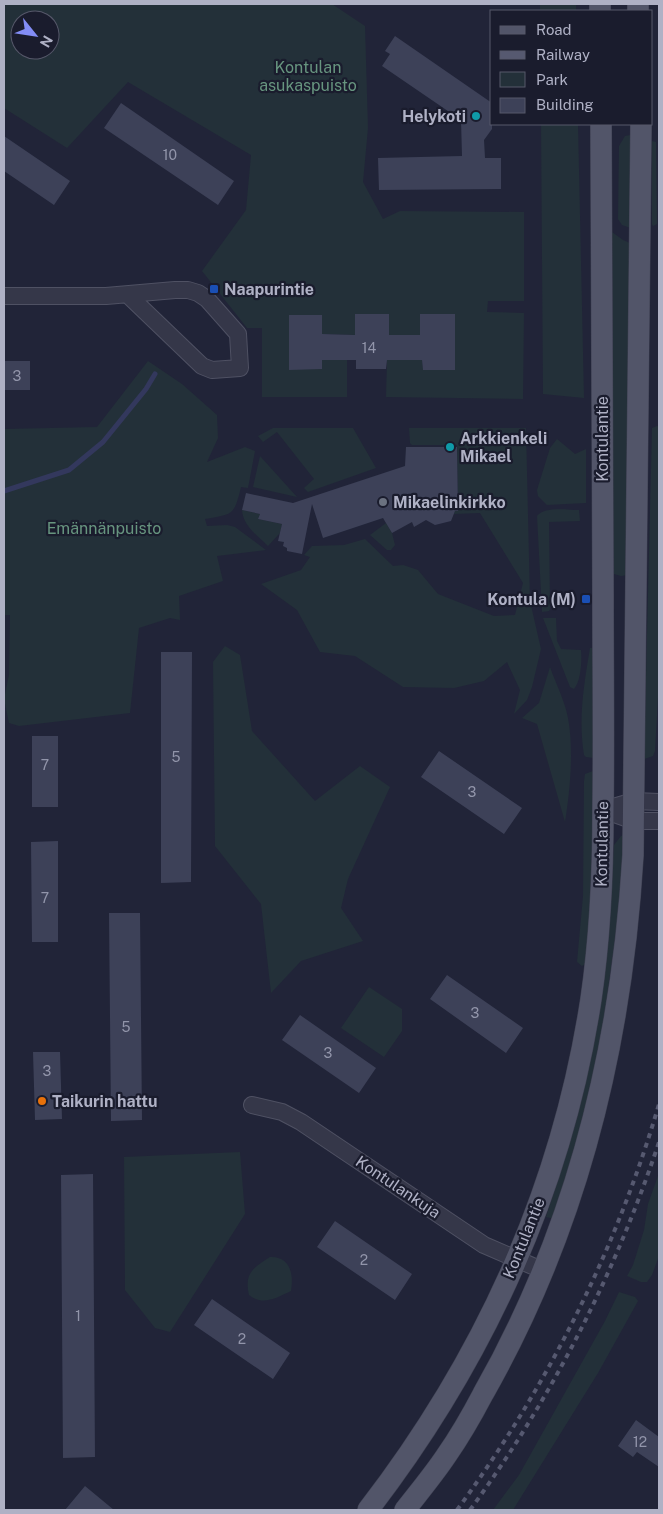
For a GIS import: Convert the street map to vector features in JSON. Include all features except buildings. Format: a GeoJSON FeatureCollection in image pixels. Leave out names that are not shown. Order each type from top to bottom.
{"type":"FeatureCollection","features":[{"type":"Feature","properties":{"kind":"main road","name":"Kontulantie"},"geometry":{"type":"LineString","coordinates":[[368,1510],[412,1451],[465,1366],[518,1260],[558,1147],[582,1047],[591,998],[603,863],[601,125]]}},
{"type":"Feature","properties":{"kind":"main road","name":"Kontulantie"},"geometry":{"type":"LineString","coordinates":[[406,1510],[446,1456],[469,1418],[517,1330],[544,1271],[585,1149],[600,1097],[611,1045],[629,919],[634,855],[641,125]]}},
{"type":"Feature","properties":{"kind":"street"},"geometry":{"type":"LineString","coordinates":[[4,296],[128,295],[175,290],[188,290],[198,293],[206,299],[238,334],[240,368],[212,370],[202,366],[128,295]]}},
{"type":"Feature","properties":{"kind":"street"},"geometry":{"type":"LineString","coordinates":[[634,811],[659,802]]}},
{"type":"Feature","properties":{"kind":"street"},"geometry":{"type":"LineString","coordinates":[[603,810],[634,811],[659,821]]}},
{"type":"Feature","properties":{"kind":"street","name":"Kontulankuja"},"geometry":{"type":"LineString","coordinates":[[252,1105],[282,1112],[301,1122],[484,1245],[544,1271]]}},
{"type":"Feature","properties":{"kind":"green space","name":"Kontulan asukaspuisto"},"geometry":{"type":"Polygon","coordinates":[[[4,4],[332,4],[365,26],[368,128],[363,182],[383,219],[400,211],[524,212],[524,301],[488,301],[487,312],[524,313],[523,399],[386,397],[387,360],[422,360],[423,369],[455,369],[420,335],[389,335],[389,314],[355,314],[355,335],[322,334],[322,315],[289,315],[289,369],[322,369],[322,360],[347,360],[347,397],[262,397],[262,328],[247,328],[202,271],[246,210],[251,155],[128,82],[67,148],[4,108],[4,4]]]}},
{"type":"Feature","properties":{"kind":"green space"},"geometry":{"type":"Polygon","coordinates":[[[540,4],[576,4],[576,10],[540,10],[540,4]]]}},
{"type":"Feature","properties":{"kind":"green space"},"geometry":{"type":"Polygon","coordinates":[[[541,125],[578,125],[584,398],[543,394],[541,125]]]}},
{"type":"Feature","properties":{"kind":"green space"},"geometry":{"type":"Polygon","coordinates":[[[631,135],[631,228],[622,225],[618,219],[619,146],[625,136],[631,135]]]}},
{"type":"Feature","properties":{"kind":"green space"},"geometry":{"type":"Polygon","coordinates":[[[652,141],[656,142],[657,224],[653,226],[652,224],[652,141]]]}},
{"type":"Feature","properties":{"kind":"green space"},"geometry":{"type":"Polygon","coordinates":[[[612,232],[630,243],[627,575],[621,576],[614,574],[613,567],[612,232]]]}},
{"type":"Feature","properties":{"kind":"green space","name":"Emännänpuisto"},"geometry":{"type":"Polygon","coordinates":[[[148,361],[182,384],[217,415],[218,438],[207,462],[245,447],[255,451],[248,488],[241,487],[234,509],[227,514],[205,519],[207,526],[227,525],[235,527],[266,550],[217,556],[223,581],[179,596],[180,620],[170,618],[139,628],[130,713],[19,726],[9,723],[4,699],[9,675],[10,615],[4,615],[4,429],[97,427],[148,361]]]}},
{"type":"Feature","properties":{"kind":"green space"},"geometry":{"type":"Polygon","coordinates":[[[659,427],[659,680],[655,751],[653,756],[644,759],[652,428],[659,427]]]}},
{"type":"Feature","properties":{"kind":"green space"},"geometry":{"type":"Polygon","coordinates":[[[273,428],[353,428],[376,468],[308,492],[304,488],[314,479],[277,432],[263,442],[258,436],[273,428]]]}},
{"type":"Feature","properties":{"kind":"green space"},"geometry":{"type":"Polygon","coordinates":[[[409,428],[526,428],[530,601],[541,649],[527,700],[514,714],[520,690],[507,662],[484,681],[454,688],[403,687],[355,656],[320,652],[297,610],[261,584],[301,570],[310,557],[304,555],[312,546],[344,545],[365,539],[393,566],[403,565],[418,570],[438,594],[494,616],[515,615],[523,583],[480,513],[454,514],[458,510],[457,445],[412,445],[410,443],[409,428]]]}},
{"type":"Feature","properties":{"kind":"green space"},"geometry":{"type":"Polygon","coordinates":[[[557,439],[575,454],[586,449],[586,503],[547,505],[538,496],[537,490],[550,448],[557,439]]]}},
{"type":"Feature","properties":{"kind":"green space"},"geometry":{"type":"Polygon","coordinates":[[[260,456],[297,497],[253,487],[260,456]]]}},
{"type":"Feature","properties":{"kind":"green space"},"geometry":{"type":"Polygon","coordinates":[[[242,510],[260,514],[258,519],[282,524],[280,533],[268,546],[248,526],[242,510]]]}},
{"type":"Feature","properties":{"kind":"green space"},"geometry":{"type":"Polygon","coordinates":[[[550,510],[579,510],[580,521],[549,522],[550,609],[549,611],[542,612],[537,516],[550,510]]]}},
{"type":"Feature","properties":{"kind":"green space"},"geometry":{"type":"Polygon","coordinates":[[[386,523],[392,533],[395,545],[391,550],[387,550],[370,535],[386,523]]]}},
{"type":"Feature","properties":{"kind":"green space"},"geometry":{"type":"Polygon","coordinates":[[[543,618],[556,618],[557,641],[561,649],[581,650],[580,676],[574,689],[570,687],[543,618]]]}},
{"type":"Feature","properties":{"kind":"green space"},"geometry":{"type":"Polygon","coordinates":[[[225,646],[240,655],[252,731],[315,801],[360,766],[390,787],[348,879],[341,908],[363,941],[301,961],[271,993],[261,904],[215,846],[213,662],[225,646]]]}},
{"type":"Feature","properties":{"kind":"green space"},"geometry":{"type":"Polygon","coordinates":[[[590,648],[594,648],[594,758],[584,755],[582,742],[584,688],[590,648]]]}},
{"type":"Feature","properties":{"kind":"green space"},"geometry":{"type":"Polygon","coordinates":[[[550,667],[565,705],[570,730],[571,770],[565,822],[537,724],[522,718],[539,703],[550,667]]]}},
{"type":"Feature","properties":{"kind":"green space"},"geometry":{"type":"Polygon","coordinates":[[[593,771],[592,880],[587,956],[585,964],[582,966],[577,962],[583,896],[584,781],[585,774],[593,771]]]}},
{"type":"Feature","properties":{"kind":"green space"},"geometry":{"type":"Polygon","coordinates":[[[624,835],[619,911],[596,1075],[555,1219],[546,1217],[566,1154],[607,952],[614,845],[624,835]]]}},
{"type":"Feature","properties":{"kind":"green space"},"geometry":{"type":"Polygon","coordinates":[[[369,987],[402,1009],[402,1031],[384,1057],[341,1028],[369,987]]]}},
{"type":"Feature","properties":{"kind":"green space"},"geometry":{"type":"Polygon","coordinates":[[[240,1152],[245,1214],[170,1332],[155,1328],[125,1290],[124,1157],[240,1152]]]}},
{"type":"Feature","properties":{"kind":"green space"},"geometry":{"type":"Polygon","coordinates":[[[659,1173],[659,1256],[652,1275],[647,1282],[641,1282],[627,1276],[633,1265],[644,1230],[648,1204],[659,1173]]]}},
{"type":"Feature","properties":{"kind":"green space"},"geometry":{"type":"Polygon","coordinates":[[[270,1257],[277,1257],[289,1267],[292,1278],[291,1291],[270,1300],[259,1300],[249,1295],[249,1276],[259,1264],[270,1257]]]}},
{"type":"Feature","properties":{"kind":"green space"},"geometry":{"type":"Polygon","coordinates":[[[619,1292],[635,1297],[638,1301],[598,1373],[513,1510],[493,1510],[519,1475],[605,1321],[619,1292]]]}},
{"type":"Feature","properties":{"kind":"waterway"},"geometry":{"type":"LineString","coordinates":[[4,491],[69,470],[103,442],[146,389],[155,374]]}},
{"type":"Feature","properties":{"kind":"railway"},"geometry":{"type":"LineString","coordinates":[[457,1510],[490,1463],[520,1415],[576,1316],[622,1212],[642,1159],[659,1104]]}},
{"type":"Feature","properties":{"kind":"railway"},"geometry":{"type":"LineString","coordinates":[[470,1510],[528,1424],[579,1334],[622,1239],[642,1191],[659,1142]]}},
{"type":"Feature","properties":{"kind":"place","name":"Helykoti"},"geometry":{"type":"Point","coordinates":[476,116]}},
{"type":"Feature","properties":{"kind":"place","name":"Naapurintie"},"geometry":{"type":"Point","coordinates":[214,289]}},
{"type":"Feature","properties":{"kind":"place","name":"Arkkienkeli Mikael"},"geometry":{"type":"Point","coordinates":[450,447]}},
{"type":"Feature","properties":{"kind":"place","name":"Mikaelinkirkko"},"geometry":{"type":"Point","coordinates":[383,502]}},
{"type":"Feature","properties":{"kind":"place","name":"Kontula (M)"},"geometry":{"type":"Point","coordinates":[586,599]}},
{"type":"Feature","properties":{"kind":"place","name":"Taikurin hattu"},"geometry":{"type":"Point","coordinates":[42,1101]}}]}
